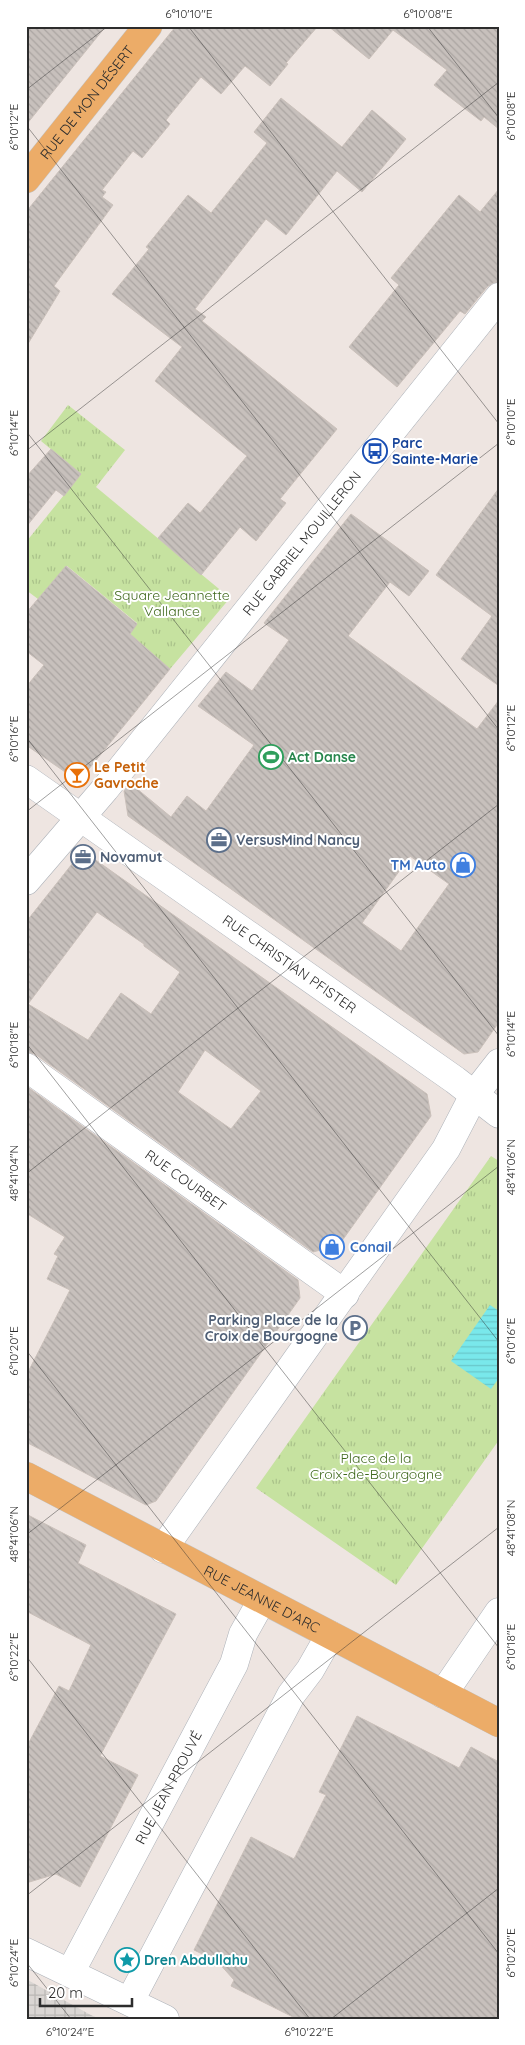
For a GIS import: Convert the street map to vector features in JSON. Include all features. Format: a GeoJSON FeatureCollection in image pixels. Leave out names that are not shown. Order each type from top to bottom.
{"type":"FeatureCollection","features":[{"type":"Feature","properties":{"kind":"main road","name":"RUE DE MON DÉSERT"},"geometry":{"type":"LineString","coordinates":[[26,179],[148,26]]}},
{"type":"Feature","properties":{"kind":"main road","name":"RUE JEANNE D'ARC"},"geometry":{"type":"LineString","coordinates":[[26,1476],[499,1723]]}},
{"type":"Feature","properties":{"kind":"street","name":"RUE GABRIEL MOUILLERON"},"geometry":{"type":"LineString","coordinates":[[26,881],[81,817],[499,297]]}},
{"type":"Feature","properties":{"kind":"street","name":"RUE CHRISTIAN PFISTER"},"geometry":{"type":"LineString","coordinates":[[26,779],[455,1080],[499,1114]]}},
{"type":"Feature","properties":{"kind":"street"},"geometry":{"type":"LineString","coordinates":[[163,1549],[446,1149],[474,1096],[499,1063]]}},
{"type":"Feature","properties":{"kind":"street","name":"RUE COURBET"},"geometry":{"type":"LineString","coordinates":[[26,1068],[345,1294]]}},
{"type":"Feature","properties":{"kind":"street","name":"RUE JEAN PROUVÉ"},"geometry":{"type":"LineString","coordinates":[[70,1973],[234,1664],[243,1634],[262,1600]]}},
{"type":"Feature","properties":{"kind":"street"},"geometry":{"type":"LineString","coordinates":[[443,1694],[499,1612]]}},
{"type":"Feature","properties":{"kind":"street"},"geometry":{"type":"LineString","coordinates":[[130,2002],[291,1695],[310,1670],[330,1635]]}},
{"type":"Feature","properties":{"kind":"street"},"geometry":{"type":"LineString","coordinates":[[26,1952],[165,2019]]}},
{"type":"Feature","properties":{"kind":"green space","name":"Square Jeannette Vallance"},"geometry":{"type":"Polygon","coordinates":[[[68,405],[125,450],[96,487],[230,598],[170,669],[130,634],[137,623],[67,566],[38,599],[26,590],[26,542],[81,474],[41,441],[68,405]]]}},
{"type":"Feature","properties":{"kind":"green space","name":"Place de la Croix-de-Bourgogne"},"geometry":{"type":"Polygon","coordinates":[[[491,1156],[499,1161],[499,1440],[396,1585],[256,1488],[491,1156]]]}},
{"type":"Feature","properties":{"kind":"shaded area"},"geometry":{"type":"Polygon","coordinates":[[[26,1979],[89,2014],[99,2019],[26,2019],[26,1979]]]}},
{"type":"Feature","properties":{"kind":"water"},"geometry":{"type":"Polygon","coordinates":[[[490,1305],[499,1311],[499,1378],[491,1389],[451,1361],[490,1305]]]}},
{"type":"Feature","properties":{"kind":"building"},"geometry":{"type":"Polygon","coordinates":[[[26,26],[106,26],[26,125],[26,26]]]}},
{"type":"Feature","properties":{"kind":"building"},"geometry":{"type":"Polygon","coordinates":[[[176,26],[318,26],[286,63],[288,64],[270,86],[245,66],[221,94],[201,77],[166,120],[170,124],[142,158],[133,151],[102,190],[106,192],[102,197],[113,205],[54,286],[60,291],[26,347],[26,212],[176,26]]]}},
{"type":"Feature","properties":{"kind":"building"},"geometry":{"type":"Polygon","coordinates":[[[328,26],[499,26],[499,129],[484,117],[481,121],[434,85],[447,70],[393,30],[369,59],[328,26]]]}},
{"type":"Feature","properties":{"kind":"building"},"geometry":{"type":"Polygon","coordinates":[[[281,98],[342,147],[372,110],[406,139],[362,192],[337,171],[286,235],[266,219],[195,309],[206,317],[202,321],[337,429],[280,499],[286,503],[256,541],[240,527],[201,575],[158,538],[188,503],[200,513],[247,456],[155,381],[182,347],[112,294],[149,249],[146,247],[188,195],[211,213],[267,143],[254,132],[281,98]]]}},
{"type":"Feature","properties":{"kind":"building"},"geometry":{"type":"Polygon","coordinates":[[[499,189],[499,282],[487,287],[465,314],[460,311],[397,387],[349,347],[399,285],[391,278],[459,195],[480,212],[499,189]]]}},
{"type":"Feature","properties":{"kind":"building"},"geometry":{"type":"Polygon","coordinates":[[[51,449],[81,474],[64,496],[56,490],[26,527],[26,477],[51,449]]]}},
{"type":"Feature","properties":{"kind":"building"},"geometry":{"type":"Polygon","coordinates":[[[499,488],[499,686],[461,659],[492,616],[436,575],[499,488]]]}},
{"type":"Feature","properties":{"kind":"building"},"geometry":{"type":"Polygon","coordinates":[[[351,514],[429,571],[409,596],[390,582],[348,636],[477,729],[499,700],[499,1022],[478,1052],[464,1054],[128,816],[124,791],[130,783],[171,817],[187,796],[206,811],[254,745],[198,706],[226,672],[252,691],[289,640],[264,623],[351,514]],[[410,856],[362,923],[401,951],[449,884],[410,856]]]}},
{"type":"Feature","properties":{"kind":"building"},"geometry":{"type":"Polygon","coordinates":[[[66,566],[137,624],[130,634],[170,669],[84,775],[71,776],[26,745],[26,687],[44,665],[26,651],[26,613],[66,566]]]}},
{"type":"Feature","properties":{"kind":"building"},"geometry":{"type":"Polygon","coordinates":[[[90,856],[427,1094],[431,1116],[339,1245],[313,1252],[35,1054],[26,1052],[26,922],[76,859],[90,856]],[[97,912],[28,1004],[88,1040],[121,993],[151,1014],[180,972],[144,946],[144,944],[97,912]],[[205,1050],[178,1092],[231,1129],[261,1091],[205,1050]]]}},
{"type":"Feature","properties":{"kind":"building"},"geometry":{"type":"Polygon","coordinates":[[[26,1086],[298,1280],[300,1298],[156,1501],[146,1505],[26,1442],[26,1376],[70,1290],[47,1279],[58,1256],[54,1254],[65,1237],[26,1213],[26,1086]]]}},
{"type":"Feature","properties":{"kind":"building"},"geometry":{"type":"Polygon","coordinates":[[[26,1514],[86,1545],[78,1563],[176,1614],[100,1756],[138,1775],[80,1887],[56,1874],[26,1883],[26,1748],[59,1686],[69,1691],[91,1645],[26,1611],[26,1514]]]}},
{"type":"Feature","properties":{"kind":"building"},"geometry":{"type":"Polygon","coordinates":[[[357,1716],[459,1768],[471,1747],[499,1762],[499,2019],[297,2019],[231,1986],[234,1980],[217,1961],[194,1950],[251,1837],[294,1859],[326,1795],[319,1792],[357,1716]]]}},
{"type":"Feature","properties":{"kind":"place","name":"Parc Sainte-Marie"},"geometry":{"type":"Point","coordinates":[375,451]}},
{"type":"Feature","properties":{"kind":"place","name":"Act Danse"},"geometry":{"type":"Point","coordinates":[271,757]}},
{"type":"Feature","properties":{"kind":"place","name":"Le Petit Gavroche"},"geometry":{"type":"Point","coordinates":[77,775]}},
{"type":"Feature","properties":{"kind":"place","name":"VersusMind Nancy"},"geometry":{"type":"Point","coordinates":[219,840]}},
{"type":"Feature","properties":{"kind":"place","name":"Novamut"},"geometry":{"type":"Point","coordinates":[83,857]}},
{"type":"Feature","properties":{"kind":"place","name":"TM Auto"},"geometry":{"type":"Point","coordinates":[463,865]}},
{"type":"Feature","properties":{"kind":"place","name":"Conail"},"geometry":{"type":"Point","coordinates":[332,1247]}},
{"type":"Feature","properties":{"kind":"place","name":"Parking Place de la Croix de Bourgogne"},"geometry":{"type":"Point","coordinates":[355,1328]}},
{"type":"Feature","properties":{"kind":"place","name":"Dren Abdullahu"},"geometry":{"type":"Point","coordinates":[127,1960]}}]}
